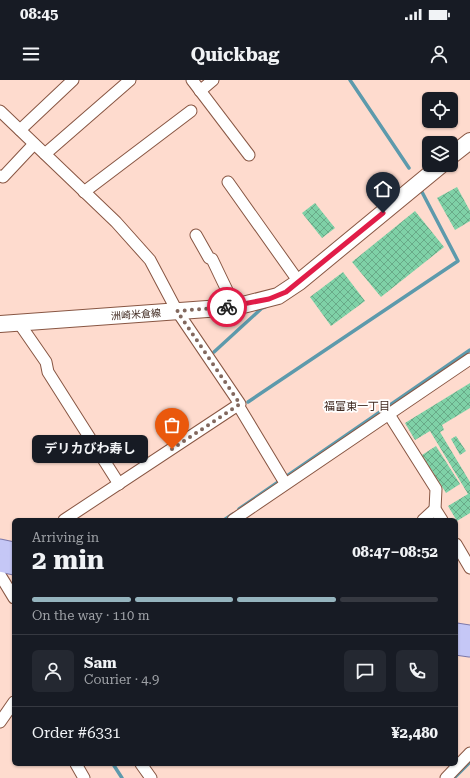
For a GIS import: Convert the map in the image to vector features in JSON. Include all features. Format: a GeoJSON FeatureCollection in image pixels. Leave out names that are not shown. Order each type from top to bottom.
{"type":"FeatureCollection","features":[{"type":"Feature","properties":{"kind":"main road"},"geometry":{"type":"LineString","coordinates":[[458,150],[470,141]]}},
{"type":"Feature","properties":{"kind":"main road","name":"洲崎米倉線"},"geometry":{"type":"LineString","coordinates":[[0,324],[234,307],[278,296],[299,282],[433,172]]}},
{"type":"Feature","properties":{"kind":"main road"},"geometry":{"type":"LineString","coordinates":[[0,548],[12,551]]}},
{"type":"Feature","properties":{"kind":"main road"},"geometry":{"type":"LineString","coordinates":[[0,563],[12,566]]}},
{"type":"Feature","properties":{"kind":"main road"},"geometry":{"type":"LineString","coordinates":[[458,632],[470,634]]}},
{"type":"Feature","properties":{"kind":"main road"},"geometry":{"type":"LineString","coordinates":[[458,646],[470,648]]}},
{"type":"Feature","properties":{"kind":"street"},"geometry":{"type":"LineString","coordinates":[[20,130],[74,80]]}},
{"type":"Feature","properties":{"kind":"street"},"geometry":{"type":"LineString","coordinates":[[45,154],[130,80]]}},
{"type":"Feature","properties":{"kind":"street"},"geometry":{"type":"LineString","coordinates":[[192,80],[248,155]]}},
{"type":"Feature","properties":{"kind":"street"},"geometry":{"type":"LineString","coordinates":[[200,91],[213,80]]}},
{"type":"Feature","properties":{"kind":"street"},"geometry":{"type":"LineString","coordinates":[[84,192],[191,110]]}},
{"type":"Feature","properties":{"kind":"street"},"geometry":{"type":"LineString","coordinates":[[0,111],[116,222],[150,260],[177,311],[240,404],[238,405],[283,480]]}},
{"type":"Feature","properties":{"kind":"street"},"geometry":{"type":"LineString","coordinates":[[0,176],[4,177],[34,144]]}},
{"type":"Feature","properties":{"kind":"street"},"geometry":{"type":"LineString","coordinates":[[228,182],[299,282]]}},
{"type":"Feature","properties":{"kind":"street"},"geometry":{"type":"LineString","coordinates":[[196,235],[209,258],[212,259],[234,307]]}},
{"type":"Feature","properties":{"kind":"street"},"geometry":{"type":"LineString","coordinates":[[19,323],[46,362],[48,372],[119,484]]}},
{"type":"Feature","properties":{"kind":"street"},"geometry":{"type":"LineString","coordinates":[[236,518],[283,480],[470,359]]}},
{"type":"Feature","properties":{"kind":"street"},"geometry":{"type":"LineString","coordinates":[[67,518],[238,405]]}},
{"type":"Feature","properties":{"kind":"street"},"geometry":{"type":"LineString","coordinates":[[388,413],[436,489],[435,509],[441,518]]}},
{"type":"Feature","properties":{"kind":"street"},"geometry":{"type":"LineString","coordinates":[[426,518],[435,509]]}},
{"type":"Feature","properties":{"kind":"street"},"geometry":{"type":"LineString","coordinates":[[458,547],[470,568]]}},
{"type":"Feature","properties":{"kind":"street"},"geometry":{"type":"LineString","coordinates":[[0,575],[12,595]]}},
{"type":"Feature","properties":{"kind":"street"},"geometry":{"type":"LineString","coordinates":[[0,722],[12,705]]}},
{"type":"Feature","properties":{"kind":"street"},"geometry":{"type":"LineString","coordinates":[[458,766],[470,753]]}},
{"type":"Feature","properties":{"kind":"street"},"geometry":{"type":"LineString","coordinates":[[77,766],[84,778]]}},
{"type":"Feature","properties":{"kind":"street"},"geometry":{"type":"LineString","coordinates":[[143,766],[151,778]]}},
{"type":"Feature","properties":{"kind":"street"},"geometry":{"type":"LineString","coordinates":[[446,778],[458,766]]}},
{"type":"Feature","properties":{"kind":"building"},"geometry":{"type":"Polygon","coordinates":[[[457,187],[470,211],[470,221],[455,230],[437,198],[457,187]]]}},
{"type":"Feature","properties":{"kind":"building"},"geometry":{"type":"Polygon","coordinates":[[[315,203],[335,228],[322,238],[302,213],[315,203]]]}},
{"type":"Feature","properties":{"kind":"building"},"geometry":{"type":"Polygon","coordinates":[[[415,211],[444,247],[381,297],[352,262],[415,211]]]}},
{"type":"Feature","properties":{"kind":"building"},"geometry":{"type":"Polygon","coordinates":[[[343,272],[365,301],[331,326],[310,297],[343,272]]]}},
{"type":"Feature","properties":{"kind":"building"},"geometry":{"type":"Polygon","coordinates":[[[470,383],[470,408],[442,425],[444,430],[440,432],[470,482],[470,513],[458,520],[458,518],[455,518],[448,506],[468,494],[430,431],[415,440],[405,423],[470,383]]]}},
{"type":"Feature","properties":{"kind":"building"},"geometry":{"type":"Polygon","coordinates":[[[456,436],[466,451],[460,455],[451,439],[456,436]]]}},
{"type":"Feature","properties":{"kind":"building"},"geometry":{"type":"Polygon","coordinates":[[[436,446],[460,484],[446,493],[422,455],[436,446]]]}},
{"type":"Feature","properties":{"kind":"waterway"},"geometry":{"type":"LineString","coordinates":[[350,80],[409,168]]}},
{"type":"Feature","properties":{"kind":"waterway"},"geometry":{"type":"LineString","coordinates":[[248,402],[458,261],[422,192]]}},
{"type":"Feature","properties":{"kind":"waterway"},"geometry":{"type":"LineString","coordinates":[[214,352],[262,308],[265,307]]}},
{"type":"Feature","properties":{"kind":"waterway"},"geometry":{"type":"LineString","coordinates":[[239,509],[470,350]]}},
{"type":"Feature","properties":{"kind":"waterway"},"geometry":{"type":"LineString","coordinates":[[227,518],[233,514]]}},
{"type":"Feature","properties":{"kind":"waterway"},"geometry":{"type":"LineString","coordinates":[[454,778],[470,762]]}},
{"type":"Feature","properties":{"kind":"waterway"},"geometry":{"type":"LineString","coordinates":[[114,766],[122,778]]}},
{"type":"Feature","properties":{"kind":"way so far"},"geometry":{"type":"LineString","coordinates":[[172,449],[240,404],[177,311],[227,307]]}},
{"type":"Feature","properties":{"kind":"place","name":"デリカびわ寿し"},"geometry":{"type":"Point","coordinates":[172,449]}},
{"type":"Feature","properties":{"kind":"district","name":"福富東一丁目"},"geometry":{"type":"Point","coordinates":[357,406]}},
{"type":"Feature","properties":{"kind":"route"},"geometry":{"type":"LineString","coordinates":[[227,307],[234,307],[269,299],[286,292],[383,213]]}}]}
